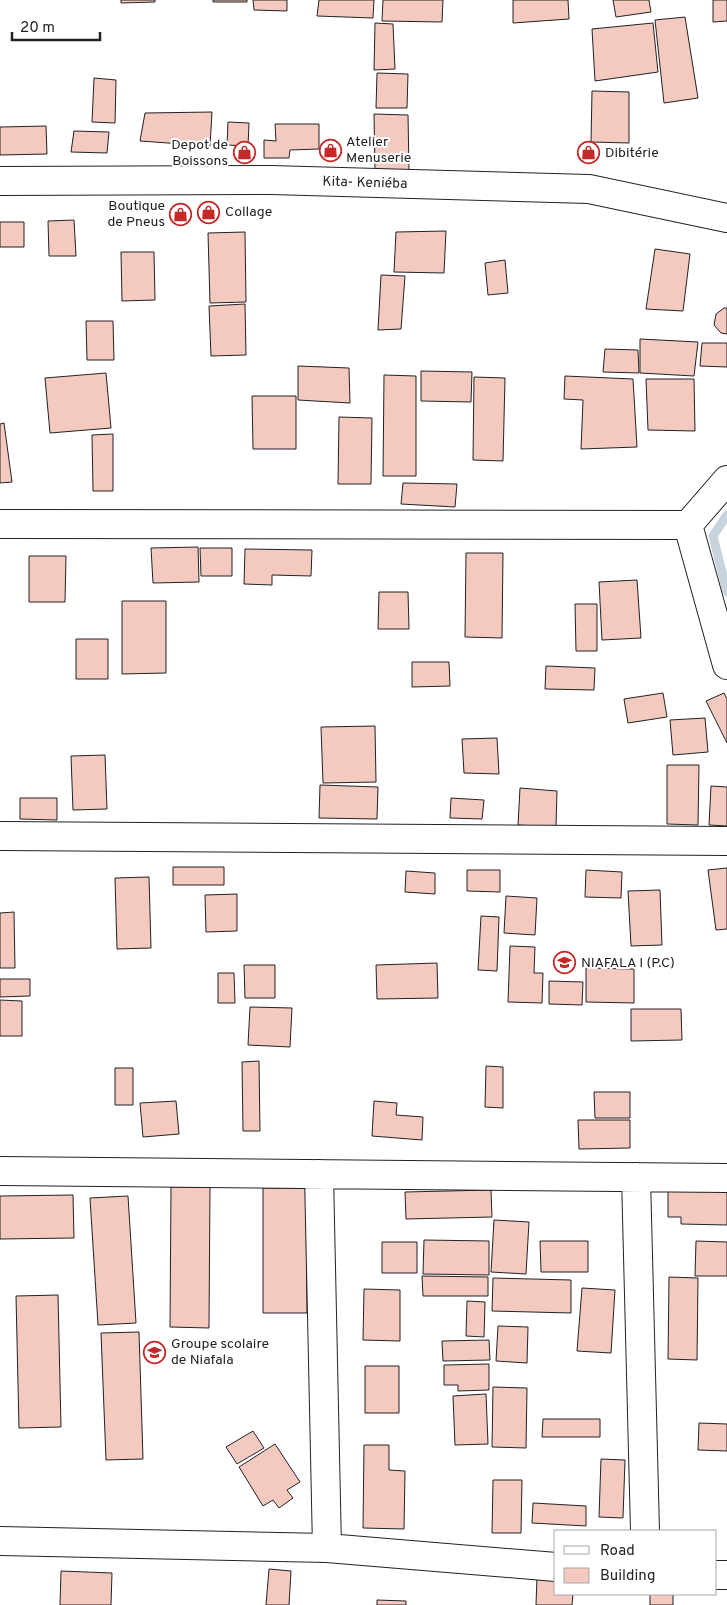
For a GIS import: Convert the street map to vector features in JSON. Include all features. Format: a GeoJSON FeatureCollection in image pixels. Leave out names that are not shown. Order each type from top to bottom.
{"type":"FeatureCollection","features":[{"type":"Feature","properties":{"kind":"street","name":"Kita- Keniéba"},"geometry":{"type":"LineString","coordinates":[[0,180],[271,180],[589,190],[727,218]]}},
{"type":"Feature","properties":{"kind":"street"},"geometry":{"type":"LineString","coordinates":[[0,524],[688,525],[727,480]]}},
{"type":"Feature","properties":{"kind":"street"},"geometry":{"type":"LineString","coordinates":[[688,525],[727,665]]}},
{"type":"Feature","properties":{"kind":"street"},"geometry":{"type":"LineString","coordinates":[[0,836],[727,841]]}},
{"type":"Feature","properties":{"kind":"street"},"geometry":{"type":"LineString","coordinates":[[0,1171],[727,1178]]}},
{"type":"Feature","properties":{"kind":"street"},"geometry":{"type":"LineString","coordinates":[[319,1174],[327,1548]]}},
{"type":"Feature","properties":{"kind":"street"},"geometry":{"type":"LineString","coordinates":[[636,1177],[645,1530]]}},
{"type":"Feature","properties":{"kind":"street"},"geometry":{"type":"LineString","coordinates":[[0,1541],[327,1548],[554,1567]]}},
{"type":"Feature","properties":{"kind":"building"},"geometry":{"type":"Polygon","coordinates":[[[121,0],[155,0],[155,2],[121,3],[121,0]]]}},
{"type":"Feature","properties":{"kind":"building"},"geometry":{"type":"Polygon","coordinates":[[[213,0],[247,0],[247,2],[213,2],[213,0]]]}},
{"type":"Feature","properties":{"kind":"building"},"geometry":{"type":"Polygon","coordinates":[[[253,0],[287,0],[287,11],[254,10],[253,0]]]}},
{"type":"Feature","properties":{"kind":"building"},"geometry":{"type":"Polygon","coordinates":[[[319,0],[374,0],[373,18],[317,16],[319,0]]]}},
{"type":"Feature","properties":{"kind":"building"},"geometry":{"type":"Polygon","coordinates":[[[383,0],[443,0],[442,22],[382,21],[383,0]]]}},
{"type":"Feature","properties":{"kind":"building"},"geometry":{"type":"Polygon","coordinates":[[[513,0],[568,0],[569,19],[513,23],[513,0]]]}},
{"type":"Feature","properties":{"kind":"building"},"geometry":{"type":"Polygon","coordinates":[[[613,0],[649,0],[651,12],[616,17],[613,0]]]}},
{"type":"Feature","properties":{"kind":"building"},"geometry":{"type":"Polygon","coordinates":[[[713,0],[727,0],[727,21],[713,22],[713,0]]]}},
{"type":"Feature","properties":{"kind":"building"},"geometry":{"type":"Polygon","coordinates":[[[685,17],[698,98],[664,103],[655,20],[685,17]]]}},
{"type":"Feature","properties":{"kind":"building"},"geometry":{"type":"Polygon","coordinates":[[[375,23],[393,24],[395,69],[374,70],[375,23]]]}},
{"type":"Feature","properties":{"kind":"building"},"geometry":{"type":"Polygon","coordinates":[[[653,23],[658,72],[595,81],[592,29],[653,23]]]}},
{"type":"Feature","properties":{"kind":"building"},"geometry":{"type":"Polygon","coordinates":[[[377,73],[408,74],[407,108],[376,108],[377,73]]]}},
{"type":"Feature","properties":{"kind":"building"},"geometry":{"type":"Polygon","coordinates":[[[94,78],[116,80],[115,123],[92,122],[94,78]]]}},
{"type":"Feature","properties":{"kind":"building"},"geometry":{"type":"Polygon","coordinates":[[[592,91],[629,92],[629,143],[591,142],[592,91]]]}},
{"type":"Feature","properties":{"kind":"building"},"geometry":{"type":"Polygon","coordinates":[[[212,112],[210,146],[140,141],[145,113],[212,112]]]}},
{"type":"Feature","properties":{"kind":"building"},"geometry":{"type":"Polygon","coordinates":[[[374,114],[408,115],[409,171],[375,173],[374,114]]]}},
{"type":"Feature","properties":{"kind":"building"},"geometry":{"type":"Polygon","coordinates":[[[228,122],[249,123],[248,146],[227,145],[228,122]]]}},
{"type":"Feature","properties":{"kind":"building"},"geometry":{"type":"Polygon","coordinates":[[[275,124],[319,124],[319,149],[290,150],[289,158],[264,158],[264,140],[276,141],[275,124]]]}},
{"type":"Feature","properties":{"kind":"building"},"geometry":{"type":"Polygon","coordinates":[[[46,126],[47,154],[0,155],[0,127],[46,126]]]}},
{"type":"Feature","properties":{"kind":"building"},"geometry":{"type":"Polygon","coordinates":[[[74,131],[109,132],[107,153],[71,152],[74,131]]]}},
{"type":"Feature","properties":{"kind":"building"},"geometry":{"type":"Polygon","coordinates":[[[74,220],[76,256],[49,256],[48,221],[74,220]]]}},
{"type":"Feature","properties":{"kind":"building"},"geometry":{"type":"Polygon","coordinates":[[[0,222],[24,222],[24,247],[0,247],[0,222]]]}},
{"type":"Feature","properties":{"kind":"building"},"geometry":{"type":"Polygon","coordinates":[[[446,231],[444,273],[394,272],[396,232],[446,231]]]}},
{"type":"Feature","properties":{"kind":"building"},"geometry":{"type":"Polygon","coordinates":[[[245,232],[246,302],[210,303],[208,233],[245,232]]]}},
{"type":"Feature","properties":{"kind":"building"},"geometry":{"type":"Polygon","coordinates":[[[655,249],[690,254],[683,311],[646,309],[655,249]]]}},
{"type":"Feature","properties":{"kind":"building"},"geometry":{"type":"Polygon","coordinates":[[[121,252],[154,252],[155,300],[122,301],[121,252]]]}},
{"type":"Feature","properties":{"kind":"building"},"geometry":{"type":"Polygon","coordinates":[[[505,260],[508,293],[488,295],[485,263],[505,260]]]}},
{"type":"Feature","properties":{"kind":"building"},"geometry":{"type":"Polygon","coordinates":[[[381,275],[405,276],[401,329],[378,330],[381,275]]]}},
{"type":"Feature","properties":{"kind":"building"},"geometry":{"type":"Polygon","coordinates":[[[245,304],[246,355],[211,356],[209,306],[245,304]]]}},
{"type":"Feature","properties":{"kind":"building"},"geometry":{"type":"Polygon","coordinates":[[[727,308],[727,334],[721,333],[714,325],[716,314],[727,308]]]}},
{"type":"Feature","properties":{"kind":"building"},"geometry":{"type":"Polygon","coordinates":[[[86,321],[113,321],[114,360],[87,360],[86,321]]]}},
{"type":"Feature","properties":{"kind":"building"},"geometry":{"type":"Polygon","coordinates":[[[640,339],[698,342],[694,376],[640,373],[640,339]]]}},
{"type":"Feature","properties":{"kind":"building"},"geometry":{"type":"Polygon","coordinates":[[[702,343],[727,343],[727,367],[700,366],[702,343]]]}},
{"type":"Feature","properties":{"kind":"building"},"geometry":{"type":"Polygon","coordinates":[[[605,349],[638,350],[639,373],[603,372],[605,349]]]}},
{"type":"Feature","properties":{"kind":"building"},"geometry":{"type":"Polygon","coordinates":[[[298,366],[349,368],[350,403],[298,400],[298,366]]]}},
{"type":"Feature","properties":{"kind":"building"},"geometry":{"type":"Polygon","coordinates":[[[421,371],[472,372],[471,402],[421,401],[421,371]]]}},
{"type":"Feature","properties":{"kind":"building"},"geometry":{"type":"Polygon","coordinates":[[[106,373],[111,428],[50,433],[45,378],[106,373]]]}},
{"type":"Feature","properties":{"kind":"building"},"geometry":{"type":"Polygon","coordinates":[[[384,375],[416,376],[416,476],[383,476],[384,375]]]}},
{"type":"Feature","properties":{"kind":"building"},"geometry":{"type":"Polygon","coordinates":[[[565,376],[633,379],[637,447],[581,449],[583,400],[564,399],[565,376]]]}},
{"type":"Feature","properties":{"kind":"building"},"geometry":{"type":"Polygon","coordinates":[[[474,377],[505,378],[503,461],[473,460],[474,377]]]}},
{"type":"Feature","properties":{"kind":"building"},"geometry":{"type":"Polygon","coordinates":[[[646,379],[694,379],[695,431],[648,430],[646,379]]]}},
{"type":"Feature","properties":{"kind":"building"},"geometry":{"type":"Polygon","coordinates":[[[252,396],[296,396],[296,449],[253,449],[252,396]]]}},
{"type":"Feature","properties":{"kind":"building"},"geometry":{"type":"Polygon","coordinates":[[[339,417],[372,418],[371,484],[338,484],[339,417]]]}},
{"type":"Feature","properties":{"kind":"building"},"geometry":{"type":"Polygon","coordinates":[[[4,423],[12,482],[0,483],[0,424],[4,423]]]}},
{"type":"Feature","properties":{"kind":"building"},"geometry":{"type":"Polygon","coordinates":[[[113,434],[113,491],[93,491],[92,435],[113,434]]]}},
{"type":"Feature","properties":{"kind":"building"},"geometry":{"type":"Polygon","coordinates":[[[403,483],[457,484],[455,507],[401,504],[403,483]]]}},
{"type":"Feature","properties":{"kind":"building"},"geometry":{"type":"Polygon","coordinates":[[[198,547],[199,582],[153,583],[151,548],[198,547]]]}},
{"type":"Feature","properties":{"kind":"building"},"geometry":{"type":"Polygon","coordinates":[[[200,548],[232,548],[232,576],[201,576],[200,548]]]}},
{"type":"Feature","properties":{"kind":"building"},"geometry":{"type":"Polygon","coordinates":[[[245,549],[312,550],[311,576],[272,575],[272,585],[244,584],[245,549]]]}},
{"type":"Feature","properties":{"kind":"building"},"geometry":{"type":"Polygon","coordinates":[[[466,553],[503,553],[502,638],[465,637],[466,553]]]}},
{"type":"Feature","properties":{"kind":"building"},"geometry":{"type":"Polygon","coordinates":[[[29,556],[66,556],[65,602],[29,602],[29,556]]]}},
{"type":"Feature","properties":{"kind":"building"},"geometry":{"type":"Polygon","coordinates":[[[637,580],[641,638],[602,640],[599,582],[637,580]]]}},
{"type":"Feature","properties":{"kind":"building"},"geometry":{"type":"Polygon","coordinates":[[[379,592],[408,592],[409,629],[378,629],[379,592]]]}},
{"type":"Feature","properties":{"kind":"building"},"geometry":{"type":"Polygon","coordinates":[[[122,601],[166,601],[166,673],[122,674],[122,601]]]}},
{"type":"Feature","properties":{"kind":"building"},"geometry":{"type":"Polygon","coordinates":[[[575,604],[597,604],[597,651],[576,651],[575,604]]]}},
{"type":"Feature","properties":{"kind":"building"},"geometry":{"type":"Polygon","coordinates":[[[76,639],[108,639],[108,679],[76,679],[76,639]]]}},
{"type":"Feature","properties":{"kind":"building"},"geometry":{"type":"Polygon","coordinates":[[[412,662],[449,662],[450,686],[412,687],[412,662]]]}},
{"type":"Feature","properties":{"kind":"building"},"geometry":{"type":"Polygon","coordinates":[[[546,666],[595,668],[594,690],[545,689],[546,666]]]}},
{"type":"Feature","properties":{"kind":"building"},"geometry":{"type":"Polygon","coordinates":[[[663,693],[667,717],[628,723],[624,699],[663,693]]]}},
{"type":"Feature","properties":{"kind":"building"},"geometry":{"type":"Polygon","coordinates":[[[724,693],[727,699],[727,743],[706,701],[724,693]]]}},
{"type":"Feature","properties":{"kind":"building"},"geometry":{"type":"Polygon","coordinates":[[[705,718],[708,752],[673,755],[670,720],[705,718]]]}},
{"type":"Feature","properties":{"kind":"building"},"geometry":{"type":"Polygon","coordinates":[[[375,726],[376,782],[323,783],[321,727],[375,726]]]}},
{"type":"Feature","properties":{"kind":"building"},"geometry":{"type":"Polygon","coordinates":[[[497,738],[499,774],[464,773],[462,739],[497,738]]]}},
{"type":"Feature","properties":{"kind":"building"},"geometry":{"type":"Polygon","coordinates":[[[105,755],[107,809],[73,810],[71,756],[105,755]]]}},
{"type":"Feature","properties":{"kind":"building"},"geometry":{"type":"Polygon","coordinates":[[[667,765],[699,765],[698,825],[667,824],[667,765]]]}},
{"type":"Feature","properties":{"kind":"building"},"geometry":{"type":"Polygon","coordinates":[[[320,785],[378,787],[377,819],[319,818],[320,785]]]}},
{"type":"Feature","properties":{"kind":"building"},"geometry":{"type":"Polygon","coordinates":[[[711,786],[727,787],[727,826],[709,825],[711,786]]]}},
{"type":"Feature","properties":{"kind":"building"},"geometry":{"type":"Polygon","coordinates":[[[520,788],[557,791],[556,827],[518,825],[520,788]]]}},
{"type":"Feature","properties":{"kind":"building"},"geometry":{"type":"Polygon","coordinates":[[[20,798],[57,798],[57,820],[20,819],[20,798]]]}},
{"type":"Feature","properties":{"kind":"building"},"geometry":{"type":"Polygon","coordinates":[[[451,798],[484,800],[482,819],[450,818],[451,798]]]}},
{"type":"Feature","properties":{"kind":"building"},"geometry":{"type":"Polygon","coordinates":[[[173,867],[224,867],[224,885],[173,885],[173,867]]]}},
{"type":"Feature","properties":{"kind":"building"},"geometry":{"type":"Polygon","coordinates":[[[727,868],[727,929],[716,930],[708,870],[727,868]]]}},
{"type":"Feature","properties":{"kind":"building"},"geometry":{"type":"Polygon","coordinates":[[[467,870],[500,870],[500,892],[467,891],[467,870]]]}},
{"type":"Feature","properties":{"kind":"building"},"geometry":{"type":"Polygon","coordinates":[[[586,870],[622,872],[621,898],[585,897],[586,870]]]}},
{"type":"Feature","properties":{"kind":"building"},"geometry":{"type":"Polygon","coordinates":[[[406,871],[435,873],[435,894],[405,892],[406,871]]]}},
{"type":"Feature","properties":{"kind":"building"},"geometry":{"type":"Polygon","coordinates":[[[149,877],[151,948],[117,949],[115,878],[149,877]]]}},
{"type":"Feature","properties":{"kind":"building"},"geometry":{"type":"Polygon","coordinates":[[[660,890],[662,945],[631,946],[628,891],[660,890]]]}},
{"type":"Feature","properties":{"kind":"building"},"geometry":{"type":"Polygon","coordinates":[[[237,894],[237,931],[206,932],[205,895],[237,894]]]}},
{"type":"Feature","properties":{"kind":"building"},"geometry":{"type":"Polygon","coordinates":[[[506,896],[537,898],[535,935],[504,933],[506,896]]]}},
{"type":"Feature","properties":{"kind":"building"},"geometry":{"type":"Polygon","coordinates":[[[14,912],[15,968],[0,968],[0,913],[14,912]]]}},
{"type":"Feature","properties":{"kind":"building"},"geometry":{"type":"Polygon","coordinates":[[[481,916],[499,917],[497,971],[478,970],[481,916]]]}},
{"type":"Feature","properties":{"kind":"building"},"geometry":{"type":"Polygon","coordinates":[[[510,946],[535,947],[534,973],[543,973],[542,1003],[508,1002],[510,946]]]}},
{"type":"Feature","properties":{"kind":"building"},"geometry":{"type":"Polygon","coordinates":[[[437,963],[438,998],[377,999],[376,965],[437,963]]]}},
{"type":"Feature","properties":{"kind":"building"},"geometry":{"type":"Polygon","coordinates":[[[244,965],[275,965],[275,998],[245,998],[244,965]]]}},
{"type":"Feature","properties":{"kind":"building"},"geometry":{"type":"Polygon","coordinates":[[[586,968],[634,969],[634,1003],[586,1002],[586,968]]]}},
{"type":"Feature","properties":{"kind":"building"},"geometry":{"type":"Polygon","coordinates":[[[218,973],[234,973],[235,1003],[218,1003],[218,973]]]}},
{"type":"Feature","properties":{"kind":"building"},"geometry":{"type":"Polygon","coordinates":[[[0,979],[30,979],[30,996],[0,997],[0,979]]]}},
{"type":"Feature","properties":{"kind":"building"},"geometry":{"type":"Polygon","coordinates":[[[549,981],[583,982],[582,1005],[549,1004],[549,981]]]}},
{"type":"Feature","properties":{"kind":"building"},"geometry":{"type":"Polygon","coordinates":[[[0,1000],[22,1001],[22,1036],[0,1036],[0,1000]]]}},
{"type":"Feature","properties":{"kind":"building"},"geometry":{"type":"Polygon","coordinates":[[[250,1007],[292,1008],[290,1047],[248,1045],[250,1007]]]}},
{"type":"Feature","properties":{"kind":"building"},"geometry":{"type":"Polygon","coordinates":[[[631,1009],[681,1009],[682,1040],[631,1041],[631,1009]]]}},
{"type":"Feature","properties":{"kind":"building"},"geometry":{"type":"Polygon","coordinates":[[[259,1061],[260,1131],[243,1131],[242,1062],[259,1061]]]}},
{"type":"Feature","properties":{"kind":"building"},"geometry":{"type":"Polygon","coordinates":[[[486,1066],[503,1067],[503,1108],[485,1107],[486,1066]]]}},
{"type":"Feature","properties":{"kind":"building"},"geometry":{"type":"Polygon","coordinates":[[[115,1068],[133,1068],[133,1105],[115,1105],[115,1068]]]}},
{"type":"Feature","properties":{"kind":"building"},"geometry":{"type":"Polygon","coordinates":[[[594,1092],[630,1092],[630,1118],[595,1118],[594,1092]]]}},
{"type":"Feature","properties":{"kind":"building"},"geometry":{"type":"Polygon","coordinates":[[[176,1101],[179,1134],[143,1137],[140,1103],[176,1101]]]}},
{"type":"Feature","properties":{"kind":"building"},"geometry":{"type":"Polygon","coordinates":[[[374,1101],[397,1103],[396,1115],[423,1117],[422,1140],[372,1136],[374,1101]]]}},
{"type":"Feature","properties":{"kind":"building"},"geometry":{"type":"Polygon","coordinates":[[[578,1120],[630,1120],[630,1148],[579,1149],[578,1120]]]}},
{"type":"Feature","properties":{"kind":"building"},"geometry":{"type":"Polygon","coordinates":[[[171,1187],[210,1187],[209,1328],[170,1327],[171,1187]]]}},
{"type":"Feature","properties":{"kind":"building"},"geometry":{"type":"Polygon","coordinates":[[[263,1188],[306,1188],[307,1313],[263,1313],[263,1188]]]}},
{"type":"Feature","properties":{"kind":"building"},"geometry":{"type":"Polygon","coordinates":[[[491,1190],[492,1217],[406,1219],[405,1192],[491,1190]]]}},
{"type":"Feature","properties":{"kind":"building"},"geometry":{"type":"Polygon","coordinates":[[[668,1190],[727,1192],[727,1225],[681,1224],[681,1217],[668,1217],[668,1190]]]}},
{"type":"Feature","properties":{"kind":"building"},"geometry":{"type":"Polygon","coordinates":[[[73,1195],[74,1238],[0,1239],[0,1196],[73,1195]]]}},
{"type":"Feature","properties":{"kind":"building"},"geometry":{"type":"Polygon","coordinates":[[[128,1196],[136,1323],[98,1325],[90,1198],[128,1196]]]}},
{"type":"Feature","properties":{"kind":"building"},"geometry":{"type":"Polygon","coordinates":[[[494,1220],[529,1222],[526,1274],[491,1272],[494,1220]]]}},
{"type":"Feature","properties":{"kind":"building"},"geometry":{"type":"Polygon","coordinates":[[[424,1240],[489,1241],[489,1275],[423,1274],[424,1240]]]}},
{"type":"Feature","properties":{"kind":"building"},"geometry":{"type":"Polygon","coordinates":[[[540,1241],[588,1241],[588,1272],[541,1272],[540,1241]]]}},
{"type":"Feature","properties":{"kind":"building"},"geometry":{"type":"Polygon","coordinates":[[[696,1241],[727,1242],[727,1276],[695,1276],[696,1241]]]}},
{"type":"Feature","properties":{"kind":"building"},"geometry":{"type":"Polygon","coordinates":[[[382,1242],[417,1242],[417,1273],[382,1273],[382,1242]]]}},
{"type":"Feature","properties":{"kind":"building"},"geometry":{"type":"Polygon","coordinates":[[[422,1276],[488,1277],[488,1296],[423,1296],[422,1276]]]}},
{"type":"Feature","properties":{"kind":"building"},"geometry":{"type":"Polygon","coordinates":[[[669,1277],[698,1278],[697,1360],[668,1359],[669,1277]]]}},
{"type":"Feature","properties":{"kind":"building"},"geometry":{"type":"Polygon","coordinates":[[[493,1278],[571,1280],[571,1313],[492,1311],[493,1278]]]}},
{"type":"Feature","properties":{"kind":"building"},"geometry":{"type":"Polygon","coordinates":[[[582,1288],[615,1290],[611,1353],[577,1351],[582,1288]]]}},
{"type":"Feature","properties":{"kind":"building"},"geometry":{"type":"Polygon","coordinates":[[[364,1289],[400,1290],[400,1341],[363,1340],[364,1289]]]}},
{"type":"Feature","properties":{"kind":"building"},"geometry":{"type":"Polygon","coordinates":[[[58,1295],[61,1427],[19,1428],[16,1296],[58,1295]]]}},
{"type":"Feature","properties":{"kind":"building"},"geometry":{"type":"Polygon","coordinates":[[[467,1301],[485,1302],[484,1337],[466,1336],[467,1301]]]}},
{"type":"Feature","properties":{"kind":"building"},"geometry":{"type":"Polygon","coordinates":[[[498,1326],[528,1327],[527,1363],[496,1361],[498,1326]]]}},
{"type":"Feature","properties":{"kind":"building"},"geometry":{"type":"Polygon","coordinates":[[[139,1332],[143,1459],[106,1460],[101,1333],[139,1332]]]}},
{"type":"Feature","properties":{"kind":"building"},"geometry":{"type":"Polygon","coordinates":[[[489,1340],[490,1360],[443,1361],[442,1341],[489,1340]]]}},
{"type":"Feature","properties":{"kind":"building"},"geometry":{"type":"Polygon","coordinates":[[[489,1364],[489,1390],[458,1391],[458,1385],[444,1385],[444,1365],[489,1364]]]}},
{"type":"Feature","properties":{"kind":"building"},"geometry":{"type":"Polygon","coordinates":[[[365,1366],[399,1366],[399,1413],[365,1413],[365,1366]]]}},
{"type":"Feature","properties":{"kind":"building"},"geometry":{"type":"Polygon","coordinates":[[[493,1387],[527,1388],[526,1448],[492,1447],[493,1387]]]}},
{"type":"Feature","properties":{"kind":"building"},"geometry":{"type":"Polygon","coordinates":[[[486,1394],[488,1444],[455,1445],[453,1396],[486,1394]]]}},
{"type":"Feature","properties":{"kind":"building"},"geometry":{"type":"Polygon","coordinates":[[[543,1419],[600,1419],[600,1437],[542,1437],[543,1419]]]}},
{"type":"Feature","properties":{"kind":"building"},"geometry":{"type":"Polygon","coordinates":[[[699,1423],[727,1424],[727,1451],[698,1450],[699,1423]]]}},
{"type":"Feature","properties":{"kind":"building"},"geometry":{"type":"Polygon","coordinates":[[[253,1431],[264,1448],[237,1464],[226,1447],[253,1431]]]}},
{"type":"Feature","properties":{"kind":"building"},"geometry":{"type":"Polygon","coordinates":[[[275,1444],[300,1482],[287,1490],[293,1498],[279,1508],[273,1500],[263,1506],[239,1467],[275,1444]]]}},
{"type":"Feature","properties":{"kind":"building"},"geometry":{"type":"Polygon","coordinates":[[[364,1445],[389,1445],[389,1470],[405,1471],[404,1529],[363,1528],[364,1445]]]}},
{"type":"Feature","properties":{"kind":"building"},"geometry":{"type":"Polygon","coordinates":[[[601,1459],[625,1460],[623,1518],[599,1517],[601,1459]]]}},
{"type":"Feature","properties":{"kind":"building"},"geometry":{"type":"Polygon","coordinates":[[[493,1480],[522,1480],[521,1533],[492,1533],[493,1480]]]}},
{"type":"Feature","properties":{"kind":"building"},"geometry":{"type":"Polygon","coordinates":[[[533,1503],[586,1506],[586,1526],[532,1523],[533,1503]]]}},
{"type":"Feature","properties":{"kind":"building"},"geometry":{"type":"Polygon","coordinates":[[[269,1569],[291,1571],[289,1605],[266,1605],[269,1569]]]}},
{"type":"Feature","properties":{"kind":"building"},"geometry":{"type":"Polygon","coordinates":[[[61,1571],[112,1573],[111,1605],[60,1605],[61,1571]]]}},
{"type":"Feature","properties":{"kind":"building"},"geometry":{"type":"Polygon","coordinates":[[[537,1576],[554,1577],[554,1595],[573,1595],[572,1605],[536,1605],[537,1576]]]}},
{"type":"Feature","properties":{"kind":"building"},"geometry":{"type":"Polygon","coordinates":[[[650,1595],[673,1595],[673,1605],[650,1605],[650,1595]]]}},
{"type":"Feature","properties":{"kind":"building"},"geometry":{"type":"Polygon","coordinates":[[[377,1600],[406,1601],[406,1605],[377,1605],[377,1600]]]}},
{"type":"Feature","properties":{"kind":"waterway"},"geometry":{"type":"LineString","coordinates":[[727,515],[713,536],[727,592]]}},
{"type":"Feature","properties":{"kind":"place","name":"Atelier Menuserie"},"geometry":{"type":"Point","coordinates":[330,150]}},
{"type":"Feature","properties":{"kind":"place","name":"Depot de Boissons"},"geometry":{"type":"Point","coordinates":[244,153]}},
{"type":"Feature","properties":{"kind":"place","name":"Dibitérie"},"geometry":{"type":"Point","coordinates":[589,153]}},
{"type":"Feature","properties":{"kind":"place","name":"Collage"},"geometry":{"type":"Point","coordinates":[209,212]}},
{"type":"Feature","properties":{"kind":"place","name":"Boutique de Pneus"},"geometry":{"type":"Point","coordinates":[181,214]}},
{"type":"Feature","properties":{"kind":"place","name":"NIAFALA I (P.C)"},"geometry":{"type":"Point","coordinates":[565,963]}},
{"type":"Feature","properties":{"kind":"place","name":"Groupe scolaire de Niafala"},"geometry":{"type":"Point","coordinates":[155,1352]}}]}
